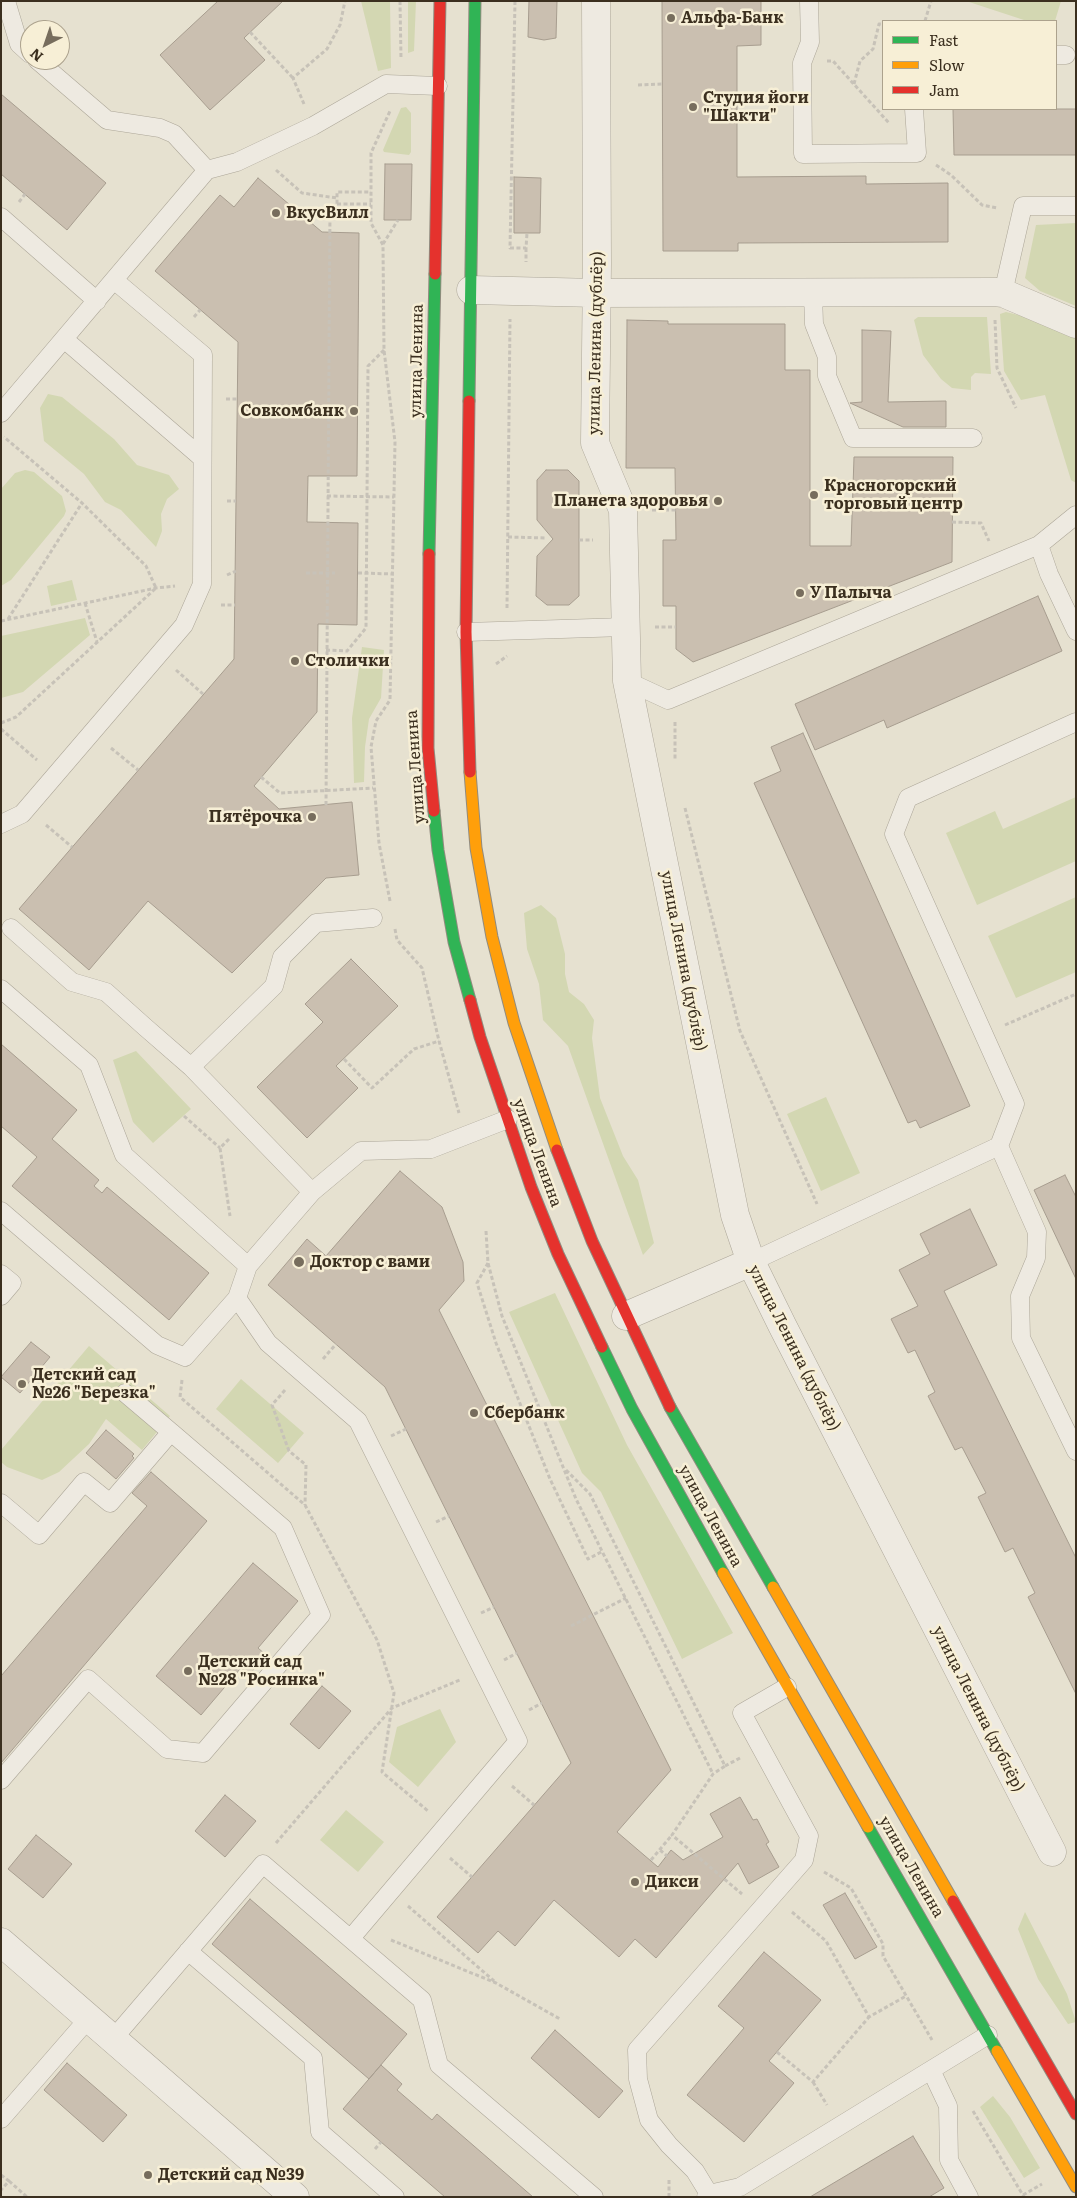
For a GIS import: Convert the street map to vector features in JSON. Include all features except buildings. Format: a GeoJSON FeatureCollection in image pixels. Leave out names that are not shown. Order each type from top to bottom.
{"type":"FeatureCollection","features":[{"type":"Feature","properties":{"kind":"main road","name":"улица Ленина"},"geometry":{"type":"LineString","coordinates":[[440,1],[428,610],[428,748],[438,850],[454,942],[480,1037],[558,1254],[624,1392],[787,1687],[1076,2187]]}},
{"type":"Feature","properties":{"kind":"main road","name":"улица Ленина"},"geometry":{"type":"LineString","coordinates":[[475,1],[466,632],[468,748],[476,848],[492,937],[514,1023],[544,1116],[589,1233],[626,1316],[697,1456],[1076,2114]]}},
{"type":"Feature","properties":{"kind":"street","name":"улица Ленина (дублёр)"},"geometry":{"type":"LineString","coordinates":[[596,1],[597,293],[595,443],[624,510],[627,681],[735,1216],[751,1262],[1052,1852]]}},
{"type":"Feature","properties":{"kind":"street"},"geometry":{"type":"LineString","coordinates":[[471,290],[597,293],[999,292],[1076,324]]}},
{"type":"Feature","properties":{"kind":"street"},"geometry":{"type":"LineString","coordinates":[[626,1316],[751,1262]]}},
{"type":"Feature","properties":{"kind":"street"},"geometry":{"type":"LineString","coordinates":[[1,1942],[295,2197]]}},
{"type":"Feature","properties":{"kind":"lane"},"geometry":{"type":"LineString","coordinates":[[6,1],[20,45]]}},
{"type":"Feature","properties":{"kind":"lane"},"geometry":{"type":"LineString","coordinates":[[809,1],[810,42],[802,63],[803,154],[917,154],[914,110]]}},
{"type":"Feature","properties":{"kind":"lane"},"geometry":{"type":"LineString","coordinates":[[49,70],[107,120],[160,128],[174,134],[207,170]]}},
{"type":"Feature","properties":{"kind":"lane"},"geometry":{"type":"LineString","coordinates":[[1,413],[207,170],[237,162],[313,126],[386,84],[438,86]]}},
{"type":"Feature","properties":{"kind":"lane"},"geometry":{"type":"LineString","coordinates":[[999,292],[1023,206],[1076,206]]}},
{"type":"Feature","properties":{"kind":"lane"},"geometry":{"type":"LineString","coordinates":[[1,217],[96,300]]}},
{"type":"Feature","properties":{"kind":"lane"},"geometry":{"type":"LineString","coordinates":[[1,824],[22,814],[184,625],[202,584],[204,356],[114,280]]}},
{"type":"Feature","properties":{"kind":"lane"},"geometry":{"type":"LineString","coordinates":[[814,293],[814,324],[827,357],[827,376],[853,438],[973,438]]}},
{"type":"Feature","properties":{"kind":"lane"},"geometry":{"type":"LineString","coordinates":[[64,339],[202,458]]}},
{"type":"Feature","properties":{"kind":"lane"},"geometry":{"type":"LineString","coordinates":[[627,681],[668,700],[1039,546],[1076,515]]}},
{"type":"Feature","properties":{"kind":"lane"},"geometry":{"type":"LineString","coordinates":[[1039,546],[1049,574],[1076,630]]}},
{"type":"Feature","properties":{"kind":"lane"},"geometry":{"type":"LineString","coordinates":[[466,632],[625,628]]}},
{"type":"Feature","properties":{"kind":"lane"},"geometry":{"type":"LineString","coordinates":[[751,1262],[999,1146],[1015,1104],[894,834],[908,798],[1076,722]]}},
{"type":"Feature","properties":{"kind":"lane"},"geometry":{"type":"LineString","coordinates":[[191,1067],[274,986],[282,957],[316,922],[374,918]]}},
{"type":"Feature","properties":{"kind":"lane"},"geometry":{"type":"LineString","coordinates":[[11,928],[72,982],[106,992],[191,1067],[312,1192]]}},
{"type":"Feature","properties":{"kind":"lane"},"geometry":{"type":"LineString","coordinates":[[1,989],[89,1065],[124,1155],[242,1261]]}},
{"type":"Feature","properties":{"kind":"lane"},"geometry":{"type":"LineString","coordinates":[[1,1211],[156,1345],[185,1357],[237,1298],[242,1261],[312,1192],[361,1151],[431,1149],[508,1119]]}},
{"type":"Feature","properties":{"kind":"lane"},"geometry":{"type":"LineString","coordinates":[[999,1146],[1037,1232],[1036,1258],[1020,1296],[1021,1338],[1076,1451]]}},
{"type":"Feature","properties":{"kind":"lane"},"geometry":{"type":"LineString","coordinates":[[1,1274],[12,1283],[1,1296]]}},
{"type":"Feature","properties":{"kind":"lane"},"geometry":{"type":"LineString","coordinates":[[237,1298],[268,1343],[358,1421],[518,1740],[356,1932]]}},
{"type":"Feature","properties":{"kind":"lane"},"geometry":{"type":"LineString","coordinates":[[1,1780],[88,1679],[167,1749],[203,1752],[321,1615],[283,1528],[125,1393]]}},
{"type":"Feature","properties":{"kind":"lane"},"geometry":{"type":"LineString","coordinates":[[1,1503],[39,1535],[84,1482],[110,1503],[171,1432]]}},
{"type":"Feature","properties":{"kind":"lane"},"geometry":{"type":"LineString","coordinates":[[787,1687],[742,1713],[809,1836],[804,1860],[637,2050],[638,2079],[649,2120],[669,2145],[695,2171],[708,2195],[740,2187],[988,2035]]}},
{"type":"Feature","properties":{"kind":"lane"},"geometry":{"type":"LineString","coordinates":[[113,2038],[264,1864],[356,1932],[422,2000],[439,2065],[594,2197]]}},
{"type":"Feature","properties":{"kind":"lane"},"geometry":{"type":"LineString","coordinates":[[188,1951],[313,2058],[320,2132],[395,2197]]}},
{"type":"Feature","properties":{"kind":"lane"},"geometry":{"type":"LineString","coordinates":[[1,2119],[89,2018]]}},
{"type":"Feature","properties":{"kind":"lane"},"geometry":{"type":"LineString","coordinates":[[938,2066],[948,2106],[949,2160],[969,2197]]}},
{"type":"Feature","properties":{"kind":"path"},"geometry":{"type":"LineString","coordinates":[[293,78],[327,49],[340,25],[345,1]]}},
{"type":"Feature","properties":{"kind":"path"},"geometry":{"type":"LineString","coordinates":[[391,905],[379,843],[371,747],[376,721],[390,700],[395,442],[384,350],[383,245],[371,223],[371,153],[401,85],[400,1]]}},
{"type":"Feature","properties":{"kind":"path"},"geometry":{"type":"LineString","coordinates":[[515,1],[510,248],[526,248]]}},
{"type":"Feature","properties":{"kind":"path"},"geometry":{"type":"LineString","coordinates":[[925,20],[931,1]]}},
{"type":"Feature","properties":{"kind":"path"},"geometry":{"type":"LineString","coordinates":[[854,84],[860,61],[873,49],[879,24],[882,24]]}},
{"type":"Feature","properties":{"kind":"path"},"geometry":{"type":"LineString","coordinates":[[250,32],[293,78],[313,126]]}},
{"type":"Feature","properties":{"kind":"path"},"geometry":{"type":"LineString","coordinates":[[802,63],[833,61],[917,154],[951,174],[982,205],[1021,214]]}},
{"type":"Feature","properties":{"kind":"path"},"geometry":{"type":"LineString","coordinates":[[638,84],[662,84]]}},
{"type":"Feature","properties":{"kind":"path"},"geometry":{"type":"LineString","coordinates":[[237,162],[242,167],[270,165],[302,193],[337,198]]}},
{"type":"Feature","properties":{"kind":"path"},"geometry":{"type":"LineString","coordinates":[[337,204],[337,192],[371,192]]}},
{"type":"Feature","properties":{"kind":"path"},"geometry":{"type":"LineString","coordinates":[[326,804],[326,573],[330,210],[337,204],[371,204]]}},
{"type":"Feature","properties":{"kind":"path"},"geometry":{"type":"LineString","coordinates":[[383,245],[398,220]]}},
{"type":"Feature","properties":{"kind":"path"},"geometry":{"type":"LineString","coordinates":[[494,666],[507,657],[510,316],[526,292],[527,233]]}},
{"type":"Feature","properties":{"kind":"path"},"geometry":{"type":"LineString","coordinates":[[999,292],[997,368],[1016,408]]}},
{"type":"Feature","properties":{"kind":"path"},"geometry":{"type":"LineString","coordinates":[[326,650],[347,651],[366,628],[368,366],[384,350]]}},
{"type":"Feature","properties":{"kind":"path"},"geometry":{"type":"LineString","coordinates":[[1,435],[82,503],[146,566],[156,588]]}},
{"type":"Feature","properties":{"kind":"path"},"geometry":{"type":"LineString","coordinates":[[327,496],[394,497]]}},
{"type":"Feature","properties":{"kind":"path"},"geometry":{"type":"LineString","coordinates":[[8,620],[82,503]]}},
{"type":"Feature","properties":{"kind":"path"},"geometry":{"type":"LineString","coordinates":[[952,522],[981,523],[998,563]]}},
{"type":"Feature","properties":{"kind":"path"},"geometry":{"type":"LineString","coordinates":[[508,538],[546,538]]}},
{"type":"Feature","properties":{"kind":"path"},"geometry":{"type":"LineString","coordinates":[[306,572],[335,573]]}},
{"type":"Feature","properties":{"kind":"path"},"geometry":{"type":"LineString","coordinates":[[358,573],[393,574]]}},
{"type":"Feature","properties":{"kind":"path"},"geometry":{"type":"LineString","coordinates":[[1,621],[156,588],[202,584]]}},
{"type":"Feature","properties":{"kind":"path"},"geometry":{"type":"LineString","coordinates":[[1,723],[16,717],[156,588]]}},
{"type":"Feature","properties":{"kind":"path"},"geometry":{"type":"LineString","coordinates":[[85,603],[97,642]]}},
{"type":"Feature","properties":{"kind":"path"},"geometry":{"type":"LineString","coordinates":[[158,655],[204,694]]}},
{"type":"Feature","properties":{"kind":"path"},"geometry":{"type":"LineString","coordinates":[[675,716],[675,767]]}},
{"type":"Feature","properties":{"kind":"path"},"geometry":{"type":"LineString","coordinates":[[1,729],[55,776]]}},
{"type":"Feature","properties":{"kind":"path"},"geometry":{"type":"LineString","coordinates":[[92,732],[138,770]]}},
{"type":"Feature","properties":{"kind":"path"},"geometry":{"type":"LineString","coordinates":[[261,778],[280,793],[325,789],[373,788]]}},
{"type":"Feature","properties":{"kind":"path"},"geometry":{"type":"LineString","coordinates":[[685,805],[740,1032],[827,1226]]}},
{"type":"Feature","properties":{"kind":"path"},"geometry":{"type":"LineString","coordinates":[[27,808],[72,847]]}},
{"type":"Feature","properties":{"kind":"path"},"geometry":{"type":"LineString","coordinates":[[394,922],[397,940],[422,968],[439,1041],[465,1136]]}},
{"type":"Feature","properties":{"kind":"path"},"geometry":{"type":"LineString","coordinates":[[984,1035],[1076,994]]}},
{"type":"Feature","properties":{"kind":"path"},"geometry":{"type":"LineString","coordinates":[[344,1059],[372,1088],[414,1049],[439,1041]]}},
{"type":"Feature","properties":{"kind":"path"},"geometry":{"type":"LineString","coordinates":[[184,1116],[220,1148],[242,1261]]}},
{"type":"Feature","properties":{"kind":"path"},"geometry":{"type":"LineString","coordinates":[[220,1148],[245,1123]]}},
{"type":"Feature","properties":{"kind":"path"},"geometry":{"type":"LineString","coordinates":[[486,1231],[488,1263],[502,1316],[564,1468],[713,1774]]}},
{"type":"Feature","properties":{"kind":"path"},"geometry":{"type":"LineString","coordinates":[[488,1263],[477,1283],[503,1361],[550,1479],[588,1558],[603,1551]]}},
{"type":"Feature","properties":{"kind":"path"},"geometry":{"type":"LineString","coordinates":[[301,1372],[272,1405],[289,1451],[306,1465],[306,1505]]}},
{"type":"Feature","properties":{"kind":"path"},"geometry":{"type":"LineString","coordinates":[[564,1468],[590,1494],[725,1766],[713,1774],[672,1835],[651,1860]]}},
{"type":"Feature","properties":{"kind":"path"},"geometry":{"type":"LineString","coordinates":[[571,1626],[626,1598]]}},
{"type":"Feature","properties":{"kind":"path"},"geometry":{"type":"LineString","coordinates":[[264,1864],[272,1848],[392,1708],[483,1670],[517,1653]]}},
{"type":"Feature","properties":{"kind":"path"},"geometry":{"type":"LineString","coordinates":[[672,1835],[761,1910]]}},
{"type":"Feature","properties":{"kind":"path"},"geometry":{"type":"LineString","coordinates":[[660,1850],[667,1856]]}},
{"type":"Feature","properties":{"kind":"path"},"geometry":{"type":"LineString","coordinates":[[804,1860],[851,1888],[883,1944],[883,1956],[906,1996],[938,2066]]}},
{"type":"Feature","properties":{"kind":"path"},"geometry":{"type":"LineString","coordinates":[[391,1890],[496,1982]]}},
{"type":"Feature","properties":{"kind":"path"},"geometry":{"type":"LineString","coordinates":[[772,1896],[826,1941],[869,2017]]}},
{"type":"Feature","properties":{"kind":"path"},"geometry":{"type":"LineString","coordinates":[[356,1932],[496,1982],[560,2019]]}},
{"type":"Feature","properties":{"kind":"path"},"geometry":{"type":"LineString","coordinates":[[777,2052],[813,2082],[869,2017],[906,1996]]}},
{"type":"Feature","properties":{"kind":"path"},"geometry":{"type":"LineString","coordinates":[[969,2103],[1024,2196],[1050,2180]]}},
{"type":"Feature","properties":{"kind":"path"},"geometry":{"type":"LineString","coordinates":[[1,2175],[27,2197]]}},
{"type":"Feature","properties":{"kind":"path"},"geometry":{"type":"LineString","coordinates":[[1,2190],[9,2181]]}},
{"type":"Feature","properties":{"kind":"green space"},"geometry":{"type":"Polygon","coordinates":[[[361,1],[390,1],[391,68],[378,71],[361,1]]]}},
{"type":"Feature","properties":{"kind":"green space"},"geometry":{"type":"Polygon","coordinates":[[[408,1],[416,1],[414,51],[408,53],[408,1]]]}},
{"type":"Feature","properties":{"kind":"green space"},"geometry":{"type":"Polygon","coordinates":[[[966,1],[1061,1],[1055,20],[1024,20],[966,1]]]}},
{"type":"Feature","properties":{"kind":"green space"},"geometry":{"type":"Polygon","coordinates":[[[406,107],[411,113],[411,152],[409,155],[384,152],[383,150],[401,108],[406,107]]]}},
{"type":"Feature","properties":{"kind":"green space"},"geometry":{"type":"Polygon","coordinates":[[[1076,223],[1076,306],[1040,291],[1025,278],[1036,225],[1076,223]]]}},
{"type":"Feature","properties":{"kind":"green space"},"geometry":{"type":"Polygon","coordinates":[[[1006,312],[1034,319],[1076,338],[1076,483],[1071,480],[1045,395],[1021,400],[1004,371],[1000,314],[1006,312]]]}},
{"type":"Feature","properties":{"kind":"green space"},"geometry":{"type":"Polygon","coordinates":[[[918,317],[987,317],[991,374],[975,373],[971,377],[971,390],[952,388],[941,379],[923,355],[914,320],[918,317]]]}},
{"type":"Feature","properties":{"kind":"green space"},"geometry":{"type":"Polygon","coordinates":[[[48,394],[62,397],[114,439],[137,465],[169,475],[179,489],[167,499],[161,514],[162,531],[156,547],[121,510],[105,502],[84,474],[44,441],[40,408],[48,394]]]}},
{"type":"Feature","properties":{"kind":"green space"},"geometry":{"type":"Polygon","coordinates":[[[25,470],[34,472],[62,496],[66,511],[64,516],[11,580],[1,586],[1,489],[15,473],[25,470]]]}},
{"type":"Feature","properties":{"kind":"green space"},"geometry":{"type":"Polygon","coordinates":[[[72,580],[77,600],[51,606],[47,586],[72,580]]]}},
{"type":"Feature","properties":{"kind":"green space"},"geometry":{"type":"Polygon","coordinates":[[[85,618],[90,635],[23,692],[1,698],[1,636],[85,618]]]}},
{"type":"Feature","properties":{"kind":"green space"},"geometry":{"type":"Polygon","coordinates":[[[362,647],[384,650],[381,698],[369,719],[365,747],[364,782],[354,783],[352,718],[362,647]]]}},
{"type":"Feature","properties":{"kind":"green space"},"geometry":{"type":"Polygon","coordinates":[[[1076,797],[1076,861],[977,905],[946,833],[995,811],[1003,829],[1076,797]]]}},
{"type":"Feature","properties":{"kind":"green space"},"geometry":{"type":"Polygon","coordinates":[[[1076,897],[1076,972],[1016,998],[988,936],[1076,897]]]}},
{"type":"Feature","properties":{"kind":"green space"},"geometry":{"type":"Polygon","coordinates":[[[541,905],[556,918],[565,954],[565,974],[569,992],[584,1004],[594,1020],[592,1038],[600,1098],[623,1156],[638,1180],[654,1243],[643,1255],[568,1046],[543,1020],[539,984],[527,949],[524,913],[541,905]]]}},
{"type":"Feature","properties":{"kind":"green space"},"geometry":{"type":"Polygon","coordinates":[[[136,1051],[191,1109],[153,1143],[133,1122],[113,1060],[136,1051]]]}},
{"type":"Feature","properties":{"kind":"green space"},"geometry":{"type":"Polygon","coordinates":[[[826,1097],[860,1173],[821,1191],[787,1114],[826,1097]]]}},
{"type":"Feature","properties":{"kind":"green space"},"geometry":{"type":"Polygon","coordinates":[[[555,1293],[627,1445],[733,1633],[682,1659],[601,1492],[582,1473],[509,1312],[555,1293]]]}},
{"type":"Feature","properties":{"kind":"green space"},"geometry":{"type":"Polygon","coordinates":[[[89,1346],[170,1416],[142,1450],[106,1419],[89,1444],[59,1472],[42,1480],[7,1467],[1,1462],[1,1450],[89,1346]]]}},
{"type":"Feature","properties":{"kind":"green space"},"geometry":{"type":"Polygon","coordinates":[[[241,1379],[304,1433],[278,1463],[216,1409],[241,1379]]]}},
{"type":"Feature","properties":{"kind":"green space"},"geometry":{"type":"Polygon","coordinates":[[[440,1709],[456,1742],[418,1787],[389,1762],[397,1727],[440,1709]]]}},
{"type":"Feature","properties":{"kind":"green space"},"geometry":{"type":"Polygon","coordinates":[[[346,1810],[384,1842],[358,1872],[320,1840],[346,1810]]]}},
{"type":"Feature","properties":{"kind":"green space"},"geometry":{"type":"Polygon","coordinates":[[[1025,1912],[1067,1994],[1076,2022],[1068,2024],[1038,1979],[1018,1929],[1025,1912]]]}},
{"type":"Feature","properties":{"kind":"green space"},"geometry":{"type":"Polygon","coordinates":[[[993,2096],[1010,2117],[1040,2168],[1024,2178],[980,2107],[993,2096]]]}},
{"type":"Feature","properties":{"kind":"traffic: fast"},"geometry":{"type":"LineString","coordinates":[[469,401],[475,1]]}},
{"type":"Feature","properties":{"kind":"traffic: fast"},"geometry":{"type":"LineString","coordinates":[[429,554],[435,274]]}},
{"type":"Feature","properties":{"kind":"traffic: fast"},"geometry":{"type":"LineString","coordinates":[[434,811],[438,850],[454,942],[470,1000]]}},
{"type":"Feature","properties":{"kind":"traffic: fast"},"geometry":{"type":"LineString","coordinates":[[602,1347],[632,1409],[723,1573]]}},
{"type":"Feature","properties":{"kind":"traffic: fast"},"geometry":{"type":"LineString","coordinates":[[670,1407],[773,1587]]}},
{"type":"Feature","properties":{"kind":"traffic: fast"},"geometry":{"type":"LineString","coordinates":[[868,1827],[997,2051]]}},
{"type":"Feature","properties":{"kind":"traffic: slow"},"geometry":{"type":"LineString","coordinates":[[470,772],[476,848],[492,937],[514,1023],[557,1150]]}},
{"type":"Feature","properties":{"kind":"traffic: slow"},"geometry":{"type":"LineString","coordinates":[[723,1573],[868,1827]]}},
{"type":"Feature","properties":{"kind":"traffic: slow"},"geometry":{"type":"LineString","coordinates":[[773,1587],[953,1901]]}},
{"type":"Feature","properties":{"kind":"traffic: slow"},"geometry":{"type":"LineString","coordinates":[[997,2051],[1076,2187]]}},
{"type":"Feature","properties":{"kind":"traffic: jam"},"geometry":{"type":"LineString","coordinates":[[435,274],[440,1]]}},
{"type":"Feature","properties":{"kind":"traffic: jam"},"geometry":{"type":"LineString","coordinates":[[469,401],[466,632],[470,772]]}},
{"type":"Feature","properties":{"kind":"traffic: jam"},"geometry":{"type":"LineString","coordinates":[[429,554],[428,748],[434,811]]}},
{"type":"Feature","properties":{"kind":"traffic: jam"},"geometry":{"type":"LineString","coordinates":[[470,1000],[480,1037],[531,1187],[558,1254],[602,1347]]}},
{"type":"Feature","properties":{"kind":"traffic: jam"},"geometry":{"type":"LineString","coordinates":[[557,1150],[592,1241],[670,1407]]}},
{"type":"Feature","properties":{"kind":"traffic: jam"},"geometry":{"type":"LineString","coordinates":[[953,1901],[1076,2114]]}},
{"type":"Feature","properties":{"kind":"place","name":"Альфа-Банк"},"geometry":{"type":"Point","coordinates":[671,18]}},
{"type":"Feature","properties":{"kind":"place","name":"Студия йоги \"Шакти\""},"geometry":{"type":"Point","coordinates":[693,107]}},
{"type":"Feature","properties":{"kind":"place","name":"ВкусВилл"},"geometry":{"type":"Point","coordinates":[276,213]}},
{"type":"Feature","properties":{"kind":"place","name":"Совкомбанк"},"geometry":{"type":"Point","coordinates":[354,411]}},
{"type":"Feature","properties":{"kind":"place","name":"Красногорский торговый центр"},"geometry":{"type":"Point","coordinates":[814,495]}},
{"type":"Feature","properties":{"kind":"place","name":"Планета здоровья"},"geometry":{"type":"Point","coordinates":[718,501]}},
{"type":"Feature","properties":{"kind":"place","name":"У Палыча"},"geometry":{"type":"Point","coordinates":[800,593]}},
{"type":"Feature","properties":{"kind":"place","name":"Столички"},"geometry":{"type":"Point","coordinates":[295,661]}},
{"type":"Feature","properties":{"kind":"place","name":"Пятёрочка"},"geometry":{"type":"Point","coordinates":[312,817]}},
{"type":"Feature","properties":{"kind":"place","name":"Доктор с вами"},"geometry":{"type":"Point","coordinates":[299,1262]}},
{"type":"Feature","properties":{"kind":"place","name":"Детский сад №26 \"Березка\""},"geometry":{"type":"Point","coordinates":[22,1384]}},
{"type":"Feature","properties":{"kind":"place","name":"Сбербанк"},"geometry":{"type":"Point","coordinates":[474,1413]}},
{"type":"Feature","properties":{"kind":"place","name":"Детский сад №28 \"Росинка\""},"geometry":{"type":"Point","coordinates":[188,1671]}},
{"type":"Feature","properties":{"kind":"place","name":"Дикси"},"geometry":{"type":"Point","coordinates":[635,1882]}},
{"type":"Feature","properties":{"kind":"place","name":"Детский сад №39"},"geometry":{"type":"Point","coordinates":[148,2175]}}]}
